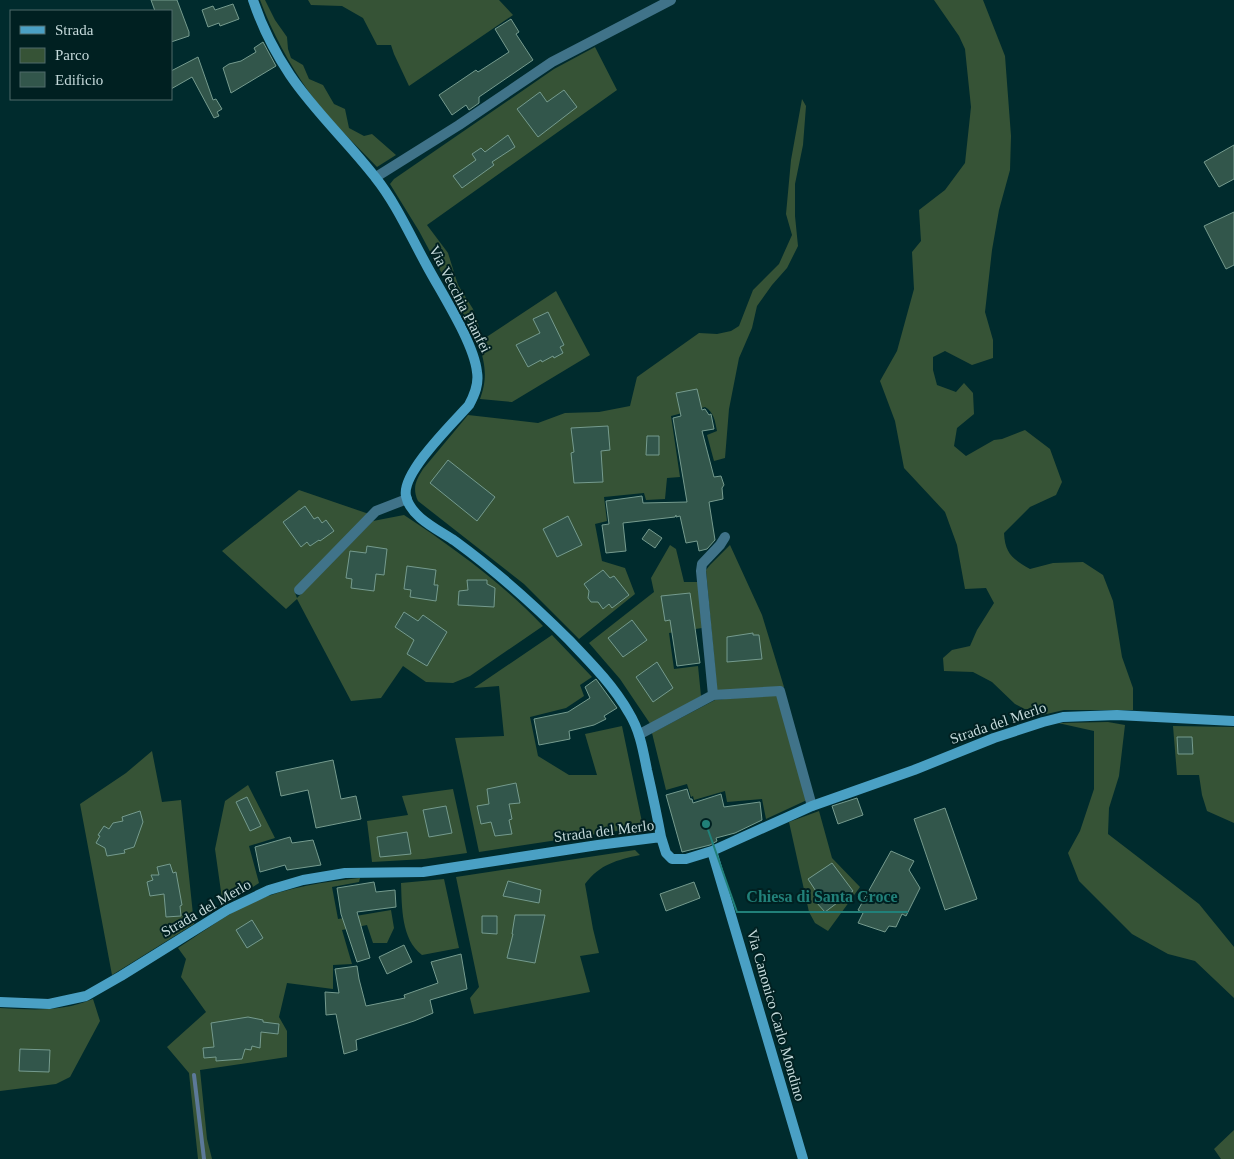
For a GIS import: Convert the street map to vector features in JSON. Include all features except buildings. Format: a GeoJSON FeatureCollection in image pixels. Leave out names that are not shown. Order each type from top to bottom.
{"type":"FeatureCollection","features":[{"type":"Feature","properties":{"kind":"street","name":"Via Vecchia Pianfei"},"geometry":{"type":"LineString","coordinates":[[253,0],[264,31],[290,75],[318,112],[376,177],[391,200],[472,353],[478,373],[477,390],[470,405],[412,471],[406,485],[405,494],[407,499]]}},
{"type":"Feature","properties":{"kind":"street"},"geometry":{"type":"LineString","coordinates":[[376,177],[459,125],[552,62],[672,0]]}},
{"type":"Feature","properties":{"kind":"street"},"geometry":{"type":"LineString","coordinates":[[299,590],[376,511],[407,499],[419,516],[509,583],[565,636],[611,686],[629,712],[640,734],[662,837]]}},
{"type":"Feature","properties":{"kind":"street"},"geometry":{"type":"LineString","coordinates":[[713,695],[702,564],[725,537]]}},
{"type":"Feature","properties":{"kind":"street"},"geometry":{"type":"LineString","coordinates":[[640,734],[713,695],[780,691],[812,806]]}},
{"type":"Feature","properties":{"kind":"street","name":"Strada del Merlo"},"geometry":{"type":"LineString","coordinates":[[0,1002],[49,1004],[86,996],[129,972],[228,910],[269,890],[303,880],[345,873],[423,872],[662,837],[666,853],[672,859],[686,859],[712,851],[812,806],[1043,722],[1063,717],[1117,716],[1234,721]]}},
{"type":"Feature","properties":{"kind":"street","name":"Via Canonico Carlo Mondino"},"geometry":{"type":"LineString","coordinates":[[712,851],[802,1159]]}},
{"type":"Feature","properties":{"kind":"green space"},"geometry":{"type":"Polygon","coordinates":[[[260,0],[265,0],[275,20],[287,37],[291,58],[303,65],[309,79],[323,85],[334,104],[345,109],[349,128],[364,136],[372,134],[396,155],[377,167],[325,112],[309,92],[288,59],[260,0]]]}},
{"type":"Feature","properties":{"kind":"green space"},"geometry":{"type":"Polygon","coordinates":[[[308,0],[499,0],[513,15],[409,86],[391,45],[377,45],[363,18],[342,6],[311,5],[308,0]]]}},
{"type":"Feature","properties":{"kind":"green space"},"geometry":{"type":"Polygon","coordinates":[[[934,0],[983,0],[1005,56],[1011,136],[1010,170],[999,210],[985,312],[993,340],[993,358],[972,365],[945,351],[933,357],[933,370],[937,385],[956,392],[964,383],[973,393],[974,414],[957,428],[954,446],[966,456],[994,440],[1002,439],[1025,430],[1050,449],[1062,482],[1056,495],[1030,507],[1004,533],[1006,546],[1015,559],[1030,569],[1053,563],[1083,562],[1103,575],[1113,601],[1122,657],[1133,688],[1133,710],[1064,710],[1038,716],[1015,704],[992,682],[973,672],[944,671],[943,658],[952,650],[970,646],[977,630],[994,603],[986,588],[965,589],[957,545],[945,512],[904,468],[895,421],[880,381],[897,351],[914,289],[912,252],[921,241],[919,210],[945,190],[965,163],[971,107],[965,49],[959,36],[934,0]]]}},
{"type":"Feature","properties":{"kind":"green space"},"geometry":{"type":"Polygon","coordinates":[[[595,47],[617,90],[427,225],[448,253],[458,285],[473,309],[479,327],[479,342],[556,291],[590,355],[512,402],[480,399],[485,371],[479,343],[419,231],[390,184],[394,179],[554,69],[595,47]]]}},
{"type":"Feature","properties":{"kind":"green space"},"geometry":{"type":"Polygon","coordinates":[[[802,99],[806,106],[803,145],[795,184],[795,216],[798,246],[787,268],[757,306],[752,328],[739,358],[729,409],[725,458],[714,461],[707,435],[717,431],[714,417],[708,409],[705,407],[671,416],[680,477],[667,478],[665,499],[646,500],[644,493],[604,497],[607,521],[595,524],[602,561],[625,568],[635,594],[579,639],[524,584],[418,501],[415,492],[417,481],[423,469],[468,415],[538,423],[565,413],[599,412],[630,406],[637,377],[699,333],[717,334],[731,331],[739,326],[753,290],[779,264],[792,235],[786,214],[791,160],[802,99]]]}},
{"type":"Feature","properties":{"kind":"green space"},"geometry":{"type":"Polygon","coordinates":[[[299,490],[369,514],[294,590],[297,598],[373,521],[404,515],[477,567],[511,595],[543,626],[470,676],[453,683],[426,682],[403,666],[381,698],[351,701],[297,599],[286,609],[222,551],[299,490]]]}},
{"type":"Feature","properties":{"kind":"green space"},"geometry":{"type":"Polygon","coordinates":[[[670,545],[676,549],[684,582],[698,582],[702,628],[669,633],[674,669],[698,666],[701,696],[651,725],[620,679],[589,643],[654,592],[651,578],[670,545]]]}},
{"type":"Feature","properties":{"kind":"green space"},"geometry":{"type":"Polygon","coordinates":[[[730,545],[762,615],[784,687],[717,691],[706,570],[730,545]]]}},
{"type":"Feature","properties":{"kind":"green space"},"geometry":{"type":"Polygon","coordinates":[[[552,635],[592,677],[580,685],[584,696],[566,708],[530,717],[538,756],[569,775],[597,775],[585,734],[622,726],[643,827],[479,852],[455,738],[504,736],[499,686],[474,688],[552,635]]]}},
{"type":"Feature","properties":{"kind":"green space"},"geometry":{"type":"Polygon","coordinates":[[[777,694],[807,800],[766,819],[762,799],[727,802],[725,791],[694,800],[693,796],[691,797],[687,784],[666,790],[652,733],[715,700],[777,694]]]}},
{"type":"Feature","properties":{"kind":"green space"},"geometry":{"type":"Polygon","coordinates":[[[1108,722],[1125,725],[1119,776],[1109,808],[1108,834],[1199,904],[1234,947],[1234,998],[1195,961],[1168,954],[1132,934],[1079,881],[1068,853],[1080,831],[1094,789],[1094,731],[1058,723],[1108,722]]]}},
{"type":"Feature","properties":{"kind":"green space"},"geometry":{"type":"Polygon","coordinates":[[[1173,726],[1234,727],[1234,823],[1207,811],[1199,775],[1177,775],[1173,726]]]}},
{"type":"Feature","properties":{"kind":"green space"},"geometry":{"type":"Polygon","coordinates":[[[152,751],[162,802],[181,800],[194,924],[112,975],[80,804],[126,773],[152,751]]]}},
{"type":"Feature","properties":{"kind":"green space"},"geometry":{"type":"Polygon","coordinates":[[[248,785],[275,838],[249,846],[259,883],[223,906],[215,849],[225,801],[248,785]]]}},
{"type":"Feature","properties":{"kind":"green space"},"geometry":{"type":"Polygon","coordinates":[[[453,789],[467,853],[424,859],[372,862],[367,821],[408,815],[402,796],[453,789]]]}},
{"type":"Feature","properties":{"kind":"green space"},"geometry":{"type":"Polygon","coordinates":[[[819,811],[832,858],[860,887],[828,931],[815,923],[809,912],[789,822],[819,811]]]}},
{"type":"Feature","properties":{"kind":"green space"},"geometry":{"type":"Polygon","coordinates":[[[635,850],[640,855],[603,867],[585,884],[599,953],[580,956],[590,992],[474,1014],[470,998],[479,987],[456,877],[635,850]]]}},
{"type":"Feature","properties":{"kind":"green space"},"geometry":{"type":"Polygon","coordinates":[[[360,878],[359,882],[332,887],[338,919],[391,910],[394,928],[387,943],[373,943],[367,925],[342,930],[352,964],[333,965],[333,989],[287,983],[279,1017],[287,1031],[287,1057],[200,1070],[207,1139],[212,1159],[198,1159],[189,1073],[167,1047],[206,1012],[181,977],[186,959],[178,948],[254,901],[299,887],[360,878]]]}},
{"type":"Feature","properties":{"kind":"green space"},"geometry":{"type":"Polygon","coordinates":[[[444,879],[459,948],[422,955],[415,948],[406,932],[401,883],[444,879]]]}},
{"type":"Feature","properties":{"kind":"green space"},"geometry":{"type":"Polygon","coordinates":[[[93,999],[100,1021],[70,1077],[56,1084],[0,1091],[0,1008],[59,1008],[93,999]]]}},
{"type":"Feature","properties":{"kind":"green space"},"geometry":{"type":"Polygon","coordinates":[[[1234,1130],[1234,1159],[1221,1159],[1214,1149],[1234,1130]]]}},
{"type":"Feature","properties":{"kind":"waterway"},"geometry":{"type":"LineString","coordinates":[[194,1075],[204,1159]]}},
{"type":"Feature","properties":{"kind":"place","name":"Chiesa di Santa Croce"},"geometry":{"type":"Point","coordinates":[706,824]}}]}
